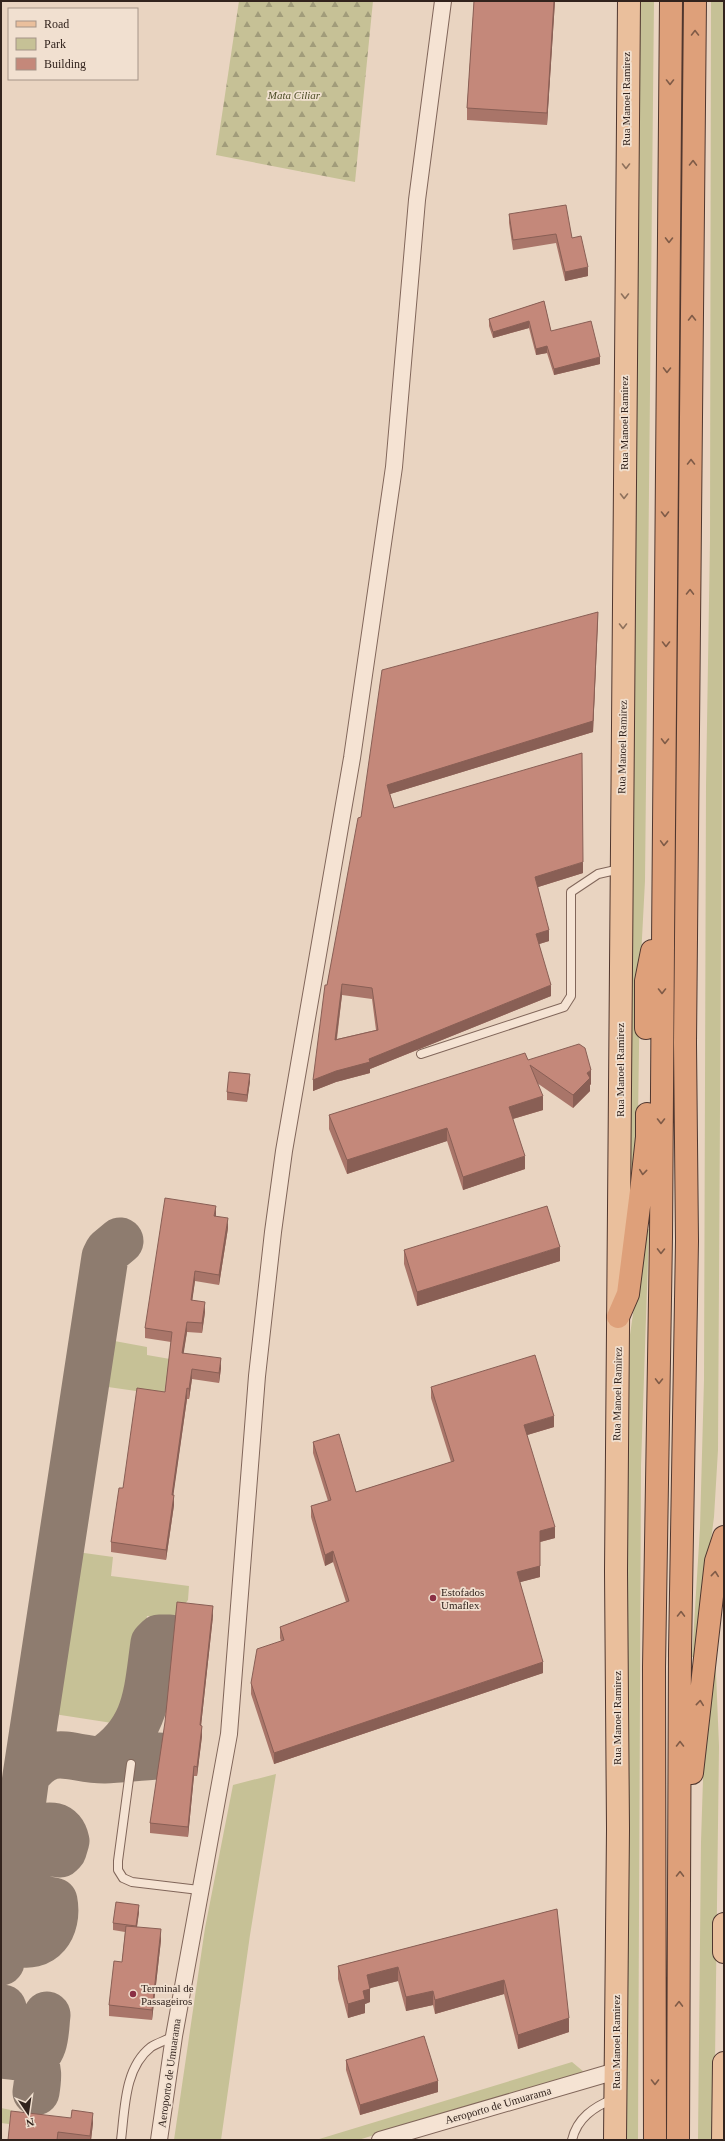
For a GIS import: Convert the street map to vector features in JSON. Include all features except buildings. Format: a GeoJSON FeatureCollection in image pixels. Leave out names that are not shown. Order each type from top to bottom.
{"type":"FeatureCollection","features":[{"type":"Feature","properties":{"kind":"highway"},"geometry":{"type":"LineString","coordinates":[[654,2140],[654,1668],[661,1241],[662,896],[666,702],[665,491],[671,1]]}},
{"type":"Feature","properties":{"kind":"highway"},"geometry":{"type":"LineString","coordinates":[[678,2140],[680,1660],[687,1241],[685,1043],[695,1]]}},
{"type":"Feature","properties":{"kind":"highway"},"geometry":{"type":"LineString","coordinates":[[618,1317],[628,1294],[647,1137],[646,981],[662,896]]}},
{"type":"Feature","properties":{"kind":"highway"},"geometry":{"type":"LineString","coordinates":[[680,1824],[688,1808],[716,1561],[724,1537]]}},
{"type":"Feature","properties":{"kind":"main road","name":"Rua Manoel Ramirez"},"geometry":{"type":"LineString","coordinates":[[615,2140],[618,1829],[616,1571],[620,869],[629,1]]}},
{"type":"Feature","properties":{"kind":"main road"},"geometry":{"type":"LineString","coordinates":[[724,1924],[724,1952]]}},
{"type":"Feature","properties":{"kind":"main road"},"geometry":{"type":"LineString","coordinates":[[723,2140],[724,2063]]}},
{"type":"Feature","properties":{"kind":"street","name":"Aeroporto de Umuarama"},"geometry":{"type":"LineString","coordinates":[[159,2140],[174,2036],[199,1890],[229,1734],[257,1376],[273,1232],[284,1152],[352,758],[394,467],[418,200],[443,1]]}},
{"type":"Feature","properties":{"kind":"street","name":"Aeroporto de Umuarama"},"geometry":{"type":"LineString","coordinates":[[380,2140],[616,2071]]}},
{"type":"Feature","properties":{"kind":"lane"},"geometry":{"type":"LineString","coordinates":[[421,1054],[564,1006],[571,996],[571,892],[598,874],[620,869]]}},
{"type":"Feature","properties":{"kind":"lane"},"geometry":{"type":"LineString","coordinates":[[131,1764],[118,1861],[120,1874],[123,1878],[132,1882],[199,1890]]}},
{"type":"Feature","properties":{"kind":"lane"},"geometry":{"type":"LineString","coordinates":[[121,2140],[130,2080],[137,2063],[151,2047],[174,2036]]}},
{"type":"Feature","properties":{"kind":"lane"},"geometry":{"type":"LineString","coordinates":[[572,2140],[577,2124],[588,2112],[616,2098]]}},
{"type":"Feature","properties":{"kind":"green space","name":"Mata Ciliar"},"geometry":{"type":"Polygon","coordinates":[[[239,1],[373,1],[355,182],[216,155],[239,1]]]}},
{"type":"Feature","properties":{"kind":"green space"},"geometry":{"type":"Polygon","coordinates":[[[638,1],[654,1],[645,881],[640,976],[638,1120],[630,1195],[638,1]]]}},
{"type":"Feature","properties":{"kind":"green space"},"geometry":{"type":"Polygon","coordinates":[[[711,1],[724,1],[724,430],[718,1450],[714,1517],[696,1657],[692,1657],[700,1528],[704,1380],[706,786],[710,540],[711,1]]]}},
{"type":"Feature","properties":{"kind":"green space"},"geometry":{"type":"Polygon","coordinates":[[[645,1229],[649,1229],[641,1466],[638,2140],[623,2140],[628,1349],[645,1229]]]}},
{"type":"Feature","properties":{"kind":"green space"},"geometry":{"type":"Polygon","coordinates":[[[109,1340],[147,1347],[147,1355],[170,1359],[164,1395],[101,1386],[109,1340]]]}},
{"type":"Feature","properties":{"kind":"green space"},"geometry":{"type":"Polygon","coordinates":[[[77,1552],[113,1557],[111,1576],[189,1586],[188,1600],[174,1619],[147,1616],[134,1707],[130,1719],[112,1723],[54,1714],[77,1552]]]}},
{"type":"Feature","properties":{"kind":"green space"},"geometry":{"type":"Polygon","coordinates":[[[715,1648],[719,1746],[714,2140],[698,2140],[701,1842],[704,1748],[715,1648]]]}},
{"type":"Feature","properties":{"kind":"green space"},"geometry":{"type":"Polygon","coordinates":[[[276,1774],[250,1935],[221,2140],[174,2140],[205,1928],[233,1785],[276,1774]]]}},
{"type":"Feature","properties":{"kind":"green space"},"geometry":{"type":"Polygon","coordinates":[[[572,2062],[584,2072],[358,2140],[316,2140],[572,2062]]]}},
{"type":"Feature","properties":{"kind":"green space"},"geometry":{"type":"Polygon","coordinates":[[[1,2108],[11,2110],[9,2124],[1,2123],[1,2108]]]}},
{"type":"Feature","properties":{"kind":"taxiway"},"geometry":{"type":"LineString","coordinates":[[1,1962],[26,1776],[105,1257],[108,1251],[120,1241]]}},
{"type":"Feature","properties":{"kind":"taxiway"},"geometry":{"type":"LineString","coordinates":[[102,1760],[129,1736],[137,1722],[147,1693],[154,1643],[159,1638],[170,1638]]}},
{"type":"Feature","properties":{"kind":"taxiway"},"geometry":{"type":"LineString","coordinates":[[26,1776],[35,1765],[44,1759],[53,1756],[62,1755],[104,1760],[159,1756]]}},
{"type":"Feature","properties":{"kind":"taxiway"},"geometry":{"type":"LineString","coordinates":[[1,1845],[16,1849],[60,1854],[63,1851],[66,1841],[64,1835],[58,1828],[54,1826],[45,1826],[34,1829]]}},
{"type":"Feature","properties":{"kind":"taxiway"},"geometry":{"type":"LineString","coordinates":[[1,1881],[8,1887],[10,1893],[54,1901],[54,1920],[47,1935],[41,1940],[33,1943],[24,1944],[14,1942],[10,1945]]}},
{"type":"Feature","properties":{"kind":"taxiway"},"geometry":{"type":"LineString","coordinates":[[1,2025],[3,2008]]}},
{"type":"Feature","properties":{"kind":"taxiway"},"geometry":{"type":"LineString","coordinates":[[30,2059],[36,2056],[42,2046],[47,2015]]}},
{"type":"Feature","properties":{"kind":"taxiway"},"geometry":{"type":"LineString","coordinates":[[1,2055],[20,2057],[32,2061],[36,2065],[36,2092]]}},
{"type":"Feature","properties":{"kind":"place","name":"Estofados Umaflex"},"geometry":{"type":"Point","coordinates":[433,1598]}},
{"type":"Feature","properties":{"kind":"place","name":"Terminal de Passageiros"},"geometry":{"type":"Point","coordinates":[133,1994]}}]}
